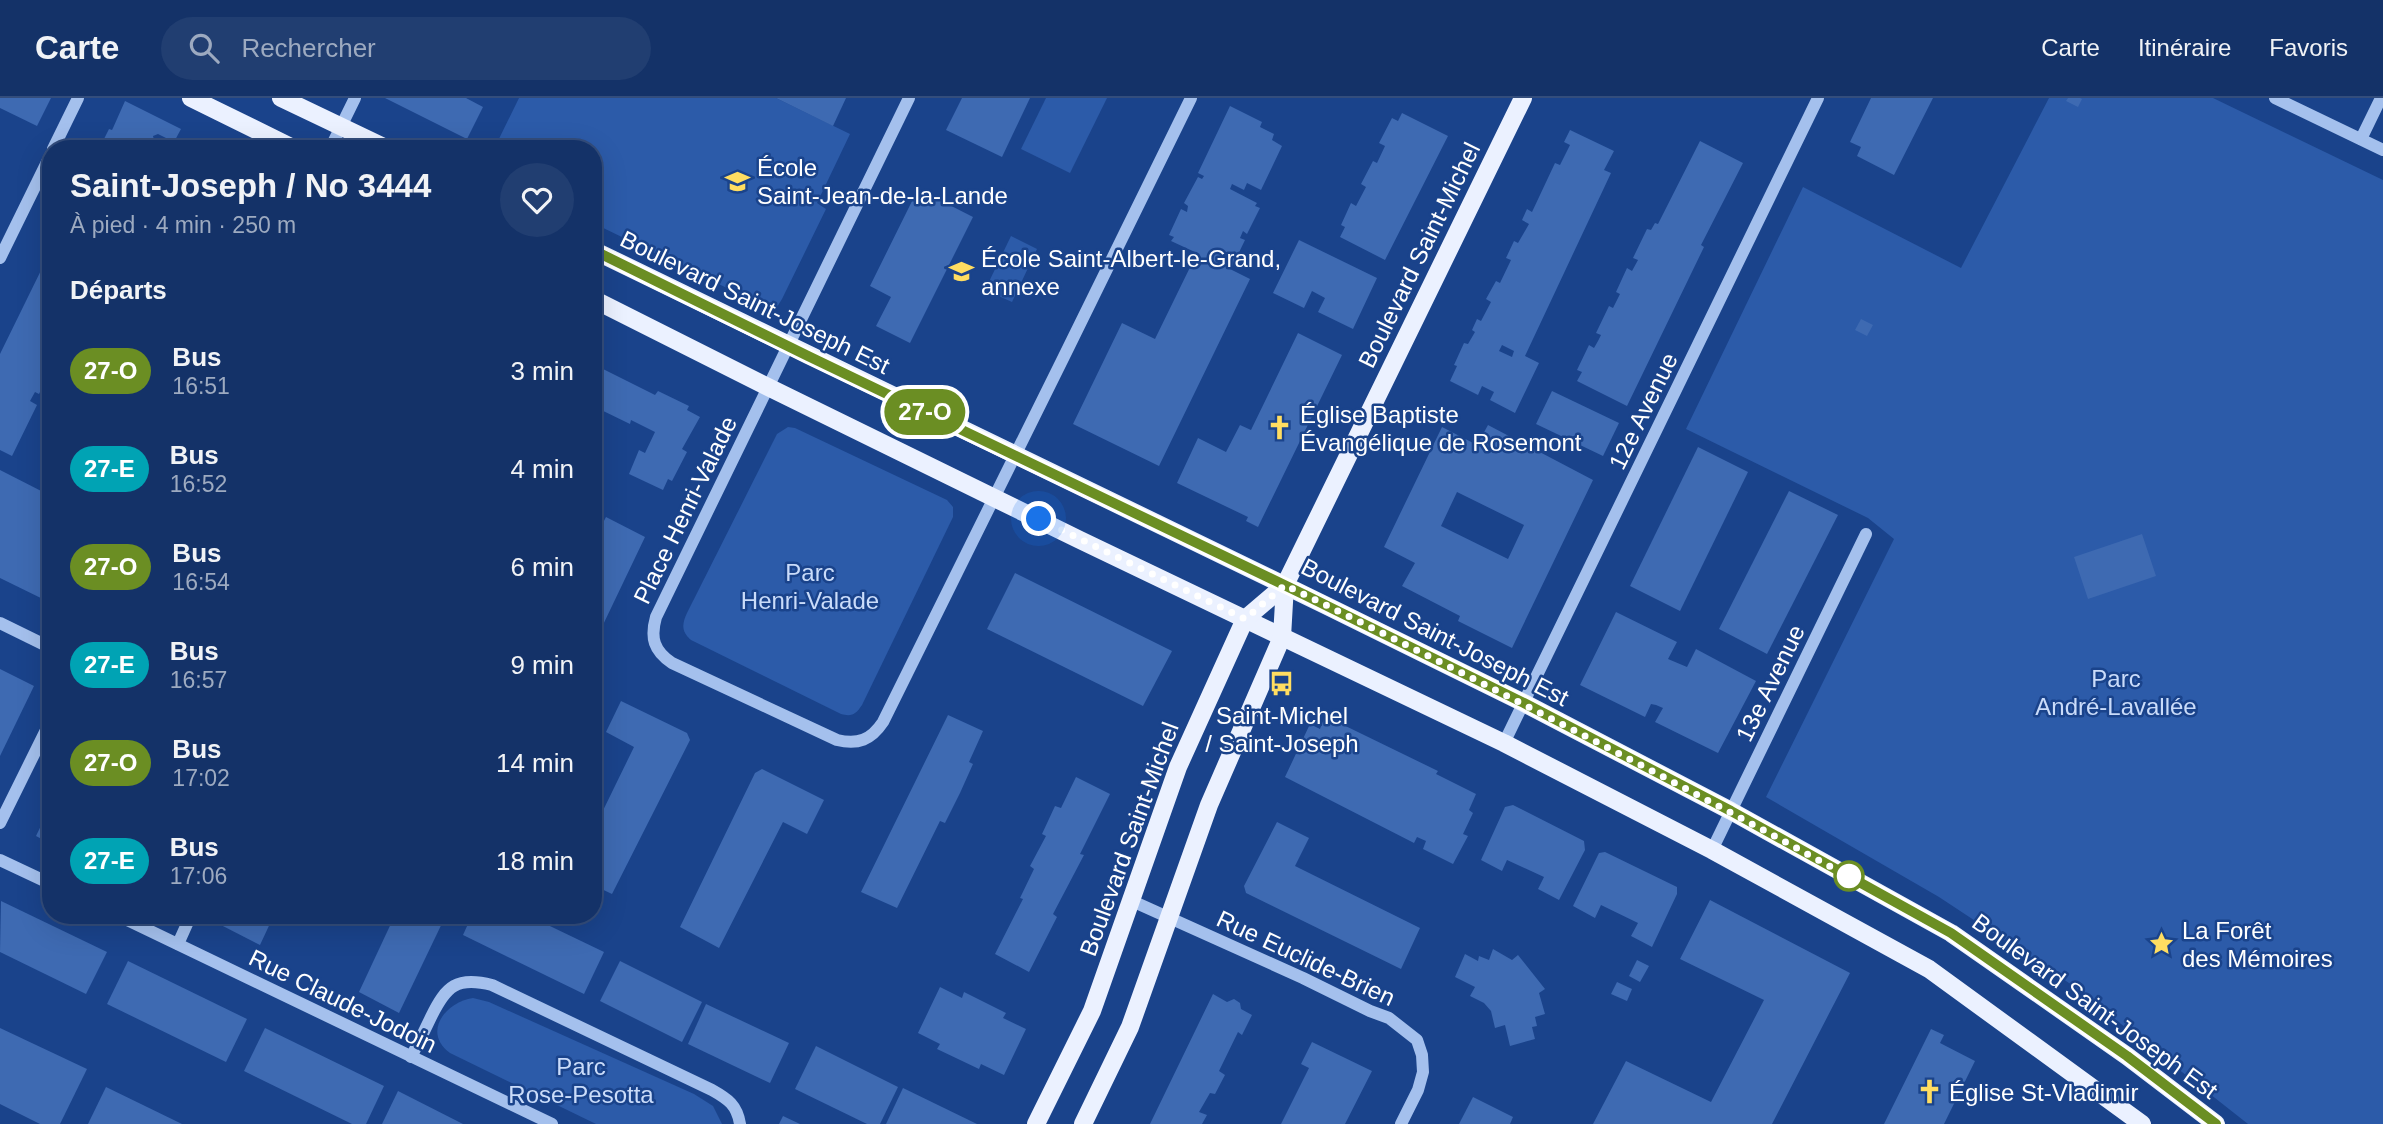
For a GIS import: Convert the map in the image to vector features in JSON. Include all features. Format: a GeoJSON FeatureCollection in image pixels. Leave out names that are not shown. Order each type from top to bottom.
{"type":"FeatureCollection","features":[{"type":"Feature","properties":{"kind":"main road"},"geometry":{"type":"LineString","coordinates":[[191,98],[277,140]]}},
{"type":"Feature","properties":{"kind":"main road"},"geometry":{"type":"LineString","coordinates":[[281,98],[370,140]]}},
{"type":"Feature","properties":{"kind":"main road","name":"Boulevard Saint-Michel"},"geometry":{"type":"LineString","coordinates":[[1083,1124],[1130,1027],[1209,805],[1282,637],[1285,585],[1523,98]]}},
{"type":"Feature","properties":{"kind":"main road","name":"Boulevard Saint-Joseph Est"},"geometry":{"type":"LineString","coordinates":[[602,254],[1285,585],[1524,703],[1731,811],[1951,933],[2127,1056],[2217,1124]]}},
{"type":"Feature","properties":{"kind":"main road"},"geometry":{"type":"LineString","coordinates":[[602,304],[993,497],[1504,743],[1712,850],[1929,969],[2142,1124]]}},
{"type":"Feature","properties":{"kind":"main road","name":"Boulevard Saint-Michel"},"geometry":{"type":"LineString","coordinates":[[1036,1124],[1092,1010],[1178,767],[1245,619],[1285,585]]}},
{"type":"Feature","properties":{"kind":"street"},"geometry":{"type":"LineString","coordinates":[[57,140],[78,98]]}},
{"type":"Feature","properties":{"kind":"street"},"geometry":{"type":"LineString","coordinates":[[334,140],[355,98]]}},
{"type":"Feature","properties":{"kind":"street","name":"Place Henri-Valade"},"geometry":{"type":"LineString","coordinates":[[906,103],[656,617],[653,629],[657,650],[672,663],[836,740],[849,743],[865,740],[876,733],[883,722],[1191,98]]}},
{"type":"Feature","properties":{"kind":"street","name":"12e Avenue"},"geometry":{"type":"LineString","coordinates":[[1504,743],[1818,98]]}},
{"type":"Feature","properties":{"kind":"street"},"geometry":{"type":"LineString","coordinates":[[2275,98],[2383,150]]}},
{"type":"Feature","properties":{"kind":"street"},"geometry":{"type":"LineString","coordinates":[[2361,139],[2381,98]]}},
{"type":"Feature","properties":{"kind":"street"},"geometry":{"type":"LineString","coordinates":[[0,258],[42,172]]}},
{"type":"Feature","properties":{"kind":"street","name":"13e Avenue"},"geometry":{"type":"LineString","coordinates":[[1712,850],[1866,534]]}},
{"type":"Feature","properties":{"kind":"street"},"geometry":{"type":"LineString","coordinates":[[0,623],[42,644]]}},
{"type":"Feature","properties":{"kind":"street"},"geometry":{"type":"LineString","coordinates":[[0,823],[42,738]]}},
{"type":"Feature","properties":{"kind":"street"},"geometry":{"type":"LineString","coordinates":[[0,860],[42,880]]}},
{"type":"Feature","properties":{"kind":"street","name":"Rue Euclide-Brien"},"geometry":{"type":"LineString","coordinates":[[1132,901],[1389,1018],[1417,1040],[1422,1055],[1423,1072],[1418,1090],[1401,1124]]}},
{"type":"Feature","properties":{"kind":"street","name":"Rue Claude-Jodoin"},"geometry":{"type":"LineString","coordinates":[[136,924],[552,1124]]}},
{"type":"Feature","properties":{"kind":"street"},"geometry":{"type":"LineString","coordinates":[[178,944],[187,924]]}},
{"type":"Feature","properties":{"kind":"street"},"geometry":{"type":"LineString","coordinates":[[411,1057],[442,995],[453,986],[466,981],[479,982],[492,985],[712,1090],[731,1101],[738,1112],[740,1124]]}},
{"type":"Feature","properties":{"kind":"green space"},"geometry":{"type":"Polygon","coordinates":[[[519,98],[776,98],[850,134],[817,203],[826,209],[782,299],[777,307],[770,309],[602,227],[602,140],[498,140],[519,98]]]}},
{"type":"Feature","properties":{"kind":"green space"},"geometry":{"type":"Polygon","coordinates":[[[1046,98],[1107,98],[1070,173],[1021,149],[1046,98]]]}},
{"type":"Feature","properties":{"kind":"green space","name":"Parc André-Lavallée"},"geometry":{"type":"Polygon","coordinates":[[[2049,98],[2213,98],[2383,180],[2383,1124],[2248,1124],[2069,983],[1939,897],[1766,797],[1894,539],[1868,518],[1686,429],[1803,187],[1961,268],[2049,98]]]}},
{"type":"Feature","properties":{"kind":"green space"},"geometry":{"type":"Polygon","coordinates":[[[1011,236],[1037,249],[1012,302],[985,290],[1011,236]]]}},
{"type":"Feature","properties":{"kind":"green space","name":"Parc Henri-Valade"},"geometry":{"type":"Polygon","coordinates":[[[788,427],[947,500],[953,507],[953,517],[862,705],[851,715],[841,714],[691,640],[684,630],[687,613],[777,434],[788,427]]]}},
{"type":"Feature","properties":{"kind":"green space","name":"Parc Rose-Pesotta"},"geometry":{"type":"Polygon","coordinates":[[[473,998],[489,1002],[694,1094],[713,1106],[722,1124],[596,1124],[450,1053],[438,1037],[440,1020],[454,1005],[473,998]]]}},
{"type":"Feature","properties":{"kind":"building"},"geometry":{"type":"Polygon","coordinates":[[[0,98],[51,98],[37,126],[0,108],[0,98]]]}},
{"type":"Feature","properties":{"kind":"building"},"geometry":{"type":"Polygon","coordinates":[[[385,98],[466,98],[483,107],[467,139],[385,98]]]}},
{"type":"Feature","properties":{"kind":"building"},"geometry":{"type":"Polygon","coordinates":[[[776,98],[846,98],[833,126],[776,98]]]}},
{"type":"Feature","properties":{"kind":"building"},"geometry":{"type":"Polygon","coordinates":[[[962,98],[1030,98],[1002,157],[946,130],[962,98]]]}},
{"type":"Feature","properties":{"kind":"building"},"geometry":{"type":"Polygon","coordinates":[[[1871,98],[1933,98],[1894,175],[1857,156],[1861,147],[1850,142],[1871,98]]]}},
{"type":"Feature","properties":{"kind":"building"},"geometry":{"type":"Polygon","coordinates":[[[2068,98],[2082,99],[2078,107],[2066,101],[2068,98]]]}},
{"type":"Feature","properties":{"kind":"building"},"geometry":{"type":"Polygon","coordinates":[[[125,101],[181,129],[175,140],[158,134],[153,136],[154,140],[104,140],[109,129],[112,130],[125,101]]]}},
{"type":"Feature","properties":{"kind":"building"},"geometry":{"type":"Polygon","coordinates":[[[1230,106],[1262,122],[1260,127],[1274,134],[1272,140],[1282,146],[1261,190],[1247,183],[1244,190],[1232,184],[1230,189],[1257,203],[1255,206],[1260,208],[1247,234],[1243,231],[1240,238],[1245,240],[1232,267],[1227,264],[1226,267],[1250,279],[1159,466],[1073,424],[1122,323],[1155,339],[1197,253],[1171,241],[1174,237],[1169,235],[1181,209],[1187,212],[1188,206],[1184,203],[1198,177],[1202,179],[1204,176],[1198,173],[1230,106]]]}},
{"type":"Feature","properties":{"kind":"building"},"geometry":{"type":"Polygon","coordinates":[[[1402,113],[1448,136],[1385,260],[1340,237],[1345,227],[1341,225],[1351,203],[1356,206],[1366,187],[1361,184],[1373,161],[1377,163],[1385,146],[1379,143],[1392,118],[1398,121],[1402,113]]]}},
{"type":"Feature","properties":{"kind":"building"},"geometry":{"type":"Polygon","coordinates":[[[1570,130],[1614,151],[1604,170],[1611,173],[1525,356],[1539,363],[1515,413],[1490,400],[1494,392],[1482,386],[1478,395],[1450,381],[1464,343],[1468,344],[1475,332],[1472,330],[1477,319],[1481,321],[1491,302],[1486,299],[1496,281],[1500,283],[1511,260],[1506,258],[1514,241],[1518,243],[1529,224],[1522,220],[1527,209],[1532,212],[1555,163],[1560,165],[1570,145],[1564,142],[1570,130]],[[1502,345],[1499,351],[1512,357],[1514,351],[1502,345]]]}},
{"type":"Feature","properties":{"kind":"building"},"geometry":{"type":"Polygon","coordinates":[[[1700,141],[1743,163],[1701,245],[1704,247],[1627,406],[1577,381],[1582,372],[1577,370],[1589,345],[1594,348],[1601,335],[1596,333],[1609,306],[1613,308],[1620,294],[1616,292],[1627,268],[1632,271],[1638,260],[1633,258],[1647,229],[1651,230],[1655,223],[1658,224],[1700,141]]]}},
{"type":"Feature","properties":{"kind":"building"},"geometry":{"type":"Polygon","coordinates":[[[918,189],[973,217],[910,343],[876,326],[891,297],[870,286],[918,189]]]}},
{"type":"Feature","properties":{"kind":"building"},"geometry":{"type":"Polygon","coordinates":[[[1299,240],[1377,278],[1353,329],[1318,312],[1325,298],[1312,291],[1304,308],[1273,293],[1299,240]]]}},
{"type":"Feature","properties":{"kind":"building"},"geometry":{"type":"Polygon","coordinates":[[[42,268],[42,388],[39,394],[35,392],[30,401],[37,405],[12,456],[0,450],[0,354],[42,268]]]}},
{"type":"Feature","properties":{"kind":"building"},"geometry":{"type":"Polygon","coordinates":[[[1861,319],[1873,325],[1867,336],[1855,330],[1861,319]]]}},
{"type":"Feature","properties":{"kind":"building","name":"Église Baptiste Évangélique de Rosemont"},"geometry":{"type":"Polygon","coordinates":[[[1298,333],[1342,355],[1258,527],[1246,521],[1248,517],[1177,483],[1198,438],[1226,452],[1240,425],[1251,430],[1298,333]]]}},
{"type":"Feature","properties":{"kind":"building"},"geometry":{"type":"Polygon","coordinates":[[[602,368],[655,395],[658,391],[689,406],[687,410],[700,417],[682,449],[687,452],[672,481],[668,479],[663,490],[629,474],[639,450],[645,453],[655,432],[631,420],[630,424],[602,410],[602,368]]]}},
{"type":"Feature","properties":{"kind":"building"},"geometry":{"type":"Polygon","coordinates":[[[1552,391],[1619,423],[1603,456],[1536,424],[1552,391]]]}},
{"type":"Feature","properties":{"kind":"building"},"geometry":{"type":"Polygon","coordinates":[[[1488,425],[1593,480],[1512,648],[1458,621],[1460,616],[1402,586],[1415,563],[1384,547],[1442,427],[1477,445],[1488,425]],[[1457,492],[1441,526],[1508,559],[1524,525],[1457,492]]]}},
{"type":"Feature","properties":{"kind":"building"},"geometry":{"type":"Polygon","coordinates":[[[1698,447],[1748,472],[1680,611],[1630,586],[1698,447]]]}},
{"type":"Feature","properties":{"kind":"building"},"geometry":{"type":"Polygon","coordinates":[[[0,470],[42,491],[42,599],[0,578],[0,470]]]}},
{"type":"Feature","properties":{"kind":"building"},"geometry":{"type":"Polygon","coordinates":[[[1789,491],[1838,515],[1767,654],[1719,629],[1789,491]]]}},
{"type":"Feature","properties":{"kind":"building"},"geometry":{"type":"Polygon","coordinates":[[[606,517],[645,537],[602,627],[602,525],[606,517]]]}},
{"type":"Feature","properties":{"kind":"building"},"geometry":{"type":"Polygon","coordinates":[[[2142,534],[2156,576],[2088,599],[2074,557],[2142,534]]]}},
{"type":"Feature","properties":{"kind":"building"},"geometry":{"type":"Polygon","coordinates":[[[1015,573],[1172,651],[1143,706],[987,629],[1015,573]]]}},
{"type":"Feature","properties":{"kind":"building"},"geometry":{"type":"Polygon","coordinates":[[[1616,612],[1677,642],[1668,659],[1687,667],[1696,649],[1756,681],[1718,753],[1655,722],[1663,708],[1651,704],[1645,717],[1580,685],[1616,612]]]}},
{"type":"Feature","properties":{"kind":"building"},"geometry":{"type":"Polygon","coordinates":[[[0,669],[34,686],[0,756],[0,669]]]}},
{"type":"Feature","properties":{"kind":"building"},"geometry":{"type":"Polygon","coordinates":[[[621,701],[687,733],[690,740],[612,894],[602,889],[602,813],[634,747],[606,732],[621,701]]]}},
{"type":"Feature","properties":{"kind":"building"},"geometry":{"type":"Polygon","coordinates":[[[948,715],[983,731],[969,762],[973,764],[960,793],[945,823],[940,821],[897,908],[861,892],[948,715]]]}},
{"type":"Feature","properties":{"kind":"building"},"geometry":{"type":"Polygon","coordinates":[[[1325,716],[1438,771],[1436,774],[1476,794],[1469,810],[1473,813],[1463,834],[1468,836],[1453,864],[1423,849],[1426,841],[1417,837],[1414,843],[1285,777],[1310,724],[1320,729],[1325,716]]]}},
{"type":"Feature","properties":{"kind":"building"},"geometry":{"type":"Polygon","coordinates":[[[762,769],[824,800],[807,834],[783,822],[719,948],[680,927],[755,773],[762,769]]]}},
{"type":"Feature","properties":{"kind":"building"},"geometry":{"type":"Polygon","coordinates":[[[1076,777],[1110,794],[1080,854],[1084,855],[1053,914],[1057,917],[1029,972],[995,954],[1023,899],[1020,898],[1034,869],[1030,866],[1046,836],[1042,834],[1055,806],[1061,808],[1076,777]]]}},
{"type":"Feature","properties":{"kind":"building"},"geometry":{"type":"Polygon","coordinates":[[[1513,805],[1584,841],[1585,850],[1559,900],[1538,889],[1544,877],[1507,860],[1502,871],[1481,860],[1505,807],[1513,805]]]}},
{"type":"Feature","properties":{"kind":"building"},"geometry":{"type":"Polygon","coordinates":[[[1277,822],[1309,838],[1295,866],[1420,928],[1401,969],[1246,893],[1244,886],[1277,822]]]}},
{"type":"Feature","properties":{"kind":"building"},"geometry":{"type":"Polygon","coordinates":[[[42,824],[42,839],[36,836],[42,824]]]}},
{"type":"Feature","properties":{"kind":"building"},"geometry":{"type":"Polygon","coordinates":[[[1605,852],[1677,887],[1677,894],[1652,947],[1631,936],[1638,923],[1601,905],[1595,918],[1573,906],[1599,853],[1605,852]]]}},
{"type":"Feature","properties":{"kind":"building"},"geometry":{"type":"Polygon","coordinates":[[[1710,900],[1850,973],[1772,1124],[1593,1124],[1626,1061],[1711,1102],[1764,1000],[1680,959],[1710,900]]]}},
{"type":"Feature","properties":{"kind":"building"},"geometry":{"type":"Polygon","coordinates":[[[1,901],[42,921],[42,924],[49,924],[107,952],[86,994],[0,952],[1,901]]]}},
{"type":"Feature","properties":{"kind":"building"},"geometry":{"type":"Polygon","coordinates":[[[219,924],[270,924],[260,945],[219,924]]]}},
{"type":"Feature","properties":{"kind":"building"},"geometry":{"type":"Polygon","coordinates":[[[391,924],[442,924],[399,1013],[359,992],[391,924]]]}},
{"type":"Feature","properties":{"kind":"building"},"geometry":{"type":"Polygon","coordinates":[[[468,924],[546,924],[604,952],[584,994],[463,935],[468,924]]]}},
{"type":"Feature","properties":{"kind":"building"},"geometry":{"type":"Polygon","coordinates":[[[1493,949],[1512,960],[1518,955],[1545,989],[1539,993],[1545,1014],[1535,1017],[1537,1026],[1532,1027],[1535,1039],[1510,1046],[1505,1025],[1495,1028],[1491,1011],[1484,1003],[1470,996],[1475,987],[1455,977],[1465,954],[1478,961],[1479,956],[1489,960],[1493,949]]]}},
{"type":"Feature","properties":{"kind":"building"},"geometry":{"type":"Polygon","coordinates":[[[1637,960],[1649,966],[1640,982],[1629,976],[1637,960]]]}},
{"type":"Feature","properties":{"kind":"building"},"geometry":{"type":"Polygon","coordinates":[[[128,961],[247,1019],[226,1062],[107,1004],[128,961]]]}},
{"type":"Feature","properties":{"kind":"building"},"geometry":{"type":"Polygon","coordinates":[[[620,961],[702,1002],[682,1042],[600,1001],[620,961]]]}},
{"type":"Feature","properties":{"kind":"building"},"geometry":{"type":"Polygon","coordinates":[[[1617,982],[1632,989],[1627,1001],[1611,994],[1617,982]]]}},
{"type":"Feature","properties":{"kind":"building"},"geometry":{"type":"Polygon","coordinates":[[[940,987],[962,998],[964,992],[1006,1013],[1003,1018],[1026,1029],[1004,1075],[981,1064],[979,1069],[937,1049],[940,1044],[918,1033],[940,987]]]}},
{"type":"Feature","properties":{"kind":"building"},"geometry":{"type":"Polygon","coordinates":[[[1213,994],[1227,1002],[1234,999],[1240,1003],[1241,1009],[1252,1015],[1242,1035],[1238,1032],[1219,1071],[1225,1075],[1215,1094],[1210,1093],[1199,1112],[1207,1115],[1202,1124],[1150,1124],[1213,994]]]}},
{"type":"Feature","properties":{"kind":"building"},"geometry":{"type":"Polygon","coordinates":[[[706,1004],[789,1043],[770,1083],[688,1044],[706,1004]]]}},
{"type":"Feature","properties":{"kind":"building"},"geometry":{"type":"Polygon","coordinates":[[[0,1028],[87,1069],[60,1124],[40,1124],[0,1104],[0,1028]]]}},
{"type":"Feature","properties":{"kind":"building"},"geometry":{"type":"Polygon","coordinates":[[[265,1028],[384,1086],[366,1124],[352,1124],[244,1071],[265,1028]]]}},
{"type":"Feature","properties":{"kind":"building","name":"Église St-Vladimir"},"geometry":{"type":"Polygon","coordinates":[[[1931,1029],[1944,1035],[1940,1043],[1975,1061],[1944,1124],[1884,1124],[1931,1029]]]}},
{"type":"Feature","properties":{"kind":"building"},"geometry":{"type":"Polygon","coordinates":[[[1312,1042],[1372,1071],[1345,1124],[1281,1124],[1309,1068],[1301,1064],[1312,1042]]]}},
{"type":"Feature","properties":{"kind":"building"},"geometry":{"type":"Polygon","coordinates":[[[816,1046],[898,1087],[880,1124],[867,1124],[795,1089],[816,1046]]]}},
{"type":"Feature","properties":{"kind":"building"},"geometry":{"type":"Polygon","coordinates":[[[106,1087],[182,1124],[88,1124],[106,1087]]]}},
{"type":"Feature","properties":{"kind":"building"},"geometry":{"type":"Polygon","coordinates":[[[903,1088],[977,1124],[886,1124],[903,1088]]]}},
{"type":"Feature","properties":{"kind":"building"},"geometry":{"type":"Polygon","coordinates":[[[398,1091],[463,1124],[382,1124],[398,1091]]]}},
{"type":"Feature","properties":{"kind":"building"},"geometry":{"type":"Polygon","coordinates":[[[1473,1097],[1513,1117],[1510,1124],[1459,1124],[1473,1097]]]}},
{"type":"Feature","properties":{"kind":"building"},"geometry":{"type":"Polygon","coordinates":[[[783,1116],[800,1124],[779,1124],[783,1116]]]}},
{"type":"Feature","properties":{"kind":"bus line","name":"27-O"},"geometry":{"type":"LineString","coordinates":[[602,254],[1305,595],[1524,703],[1731,811],[1951,933],[2127,1056],[2216,1124]]}},
{"type":"Feature","properties":{"kind":"place","name":"École Saint-Jean-de-la-Lande"},"geometry":{"type":"Point","coordinates":[737,181]}},
{"type":"Feature","properties":{"kind":"place","name":"École Saint-Albert-le-Grand, annexe"},"geometry":{"type":"Point","coordinates":[961,272]}},
{"type":"Feature","properties":{"kind":"place","name":"Église Baptiste Évangélique de Rosemont"},"geometry":{"type":"Point","coordinates":[1280,428]}},
{"type":"Feature","properties":{"kind":"place","name":"Saint-Michel / Saint-Joseph"},"geometry":{"type":"Point","coordinates":[1282,684]}},
{"type":"Feature","properties":{"kind":"place","name":"La Forêt des Mémoires"},"geometry":{"type":"Point","coordinates":[2162,944]}},
{"type":"Feature","properties":{"kind":"place","name":"Église St-Vladimir"},"geometry":{"type":"Point","coordinates":[1929,1092]}},
{"type":"Feature","properties":{"kind":"route"},"geometry":{"type":"LineString","coordinates":[[1039,519],[1245,619],[1285,585],[1524,703],[1731,811],[1853,879],[1849,876]]}}]}
